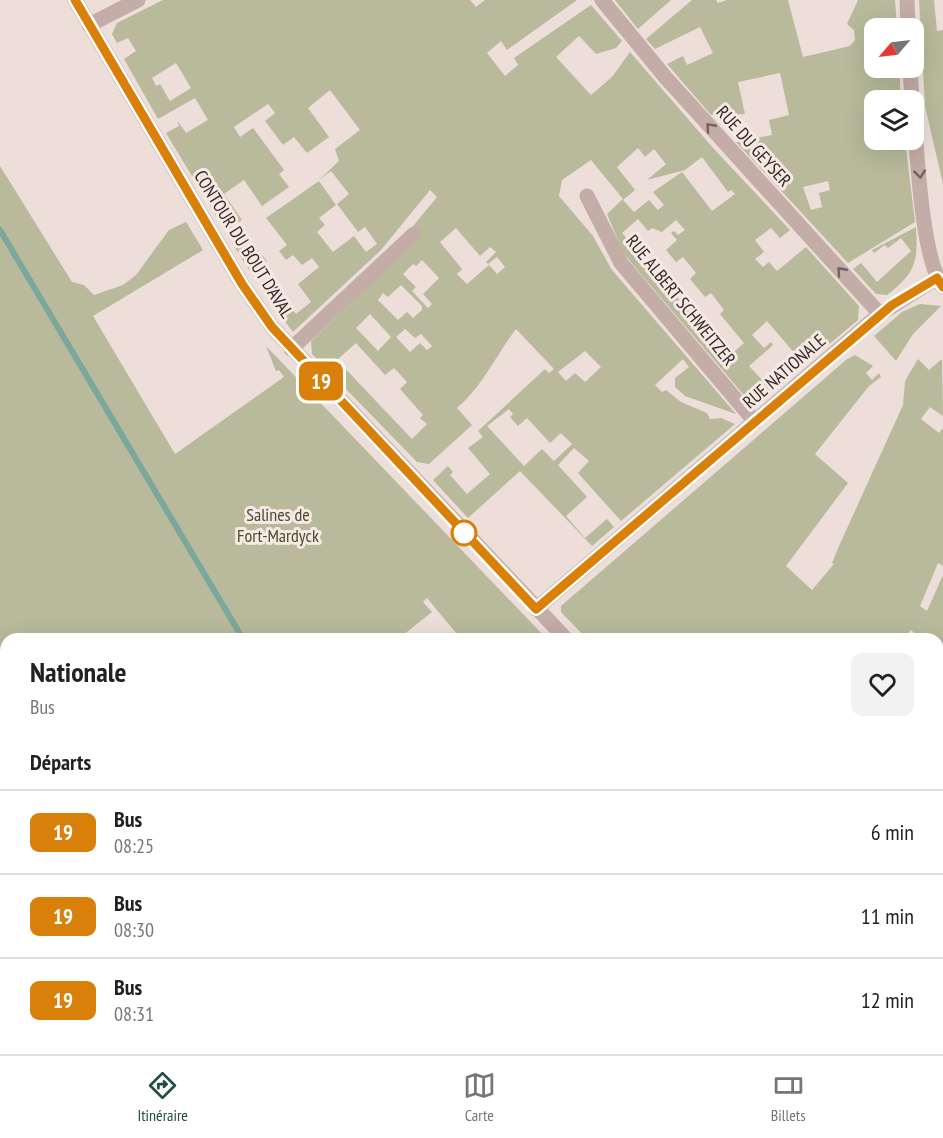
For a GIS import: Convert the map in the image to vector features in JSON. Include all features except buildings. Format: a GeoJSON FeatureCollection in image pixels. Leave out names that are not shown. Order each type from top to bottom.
{"type":"FeatureCollection","features":[{"type":"Feature","properties":{"kind":"street","name":"CONTOUR DU BOUT D'AVAL"},"geometry":{"type":"LineString","coordinates":[[75,0],[242,284],[272,327],[560,633]]}},
{"type":"Feature","properties":{"kind":"street"},"geometry":{"type":"LineString","coordinates":[[89,25],[138,0]]}},
{"type":"Feature","properties":{"kind":"street","name":"RUE DU GEYSER"},"geometry":{"type":"LineString","coordinates":[[602,0],[666,78],[880,314]]}},
{"type":"Feature","properties":{"kind":"street"},"geometry":{"type":"LineString","coordinates":[[907,0],[908,18]]}},
{"type":"Feature","properties":{"kind":"street","name":"RUE NATIONALE"},"geometry":{"type":"LineString","coordinates":[[536,609],[880,314],[940,283],[929,254],[918,150]]}},
{"type":"Feature","properties":{"kind":"street","name":"RUE ALBERT SCHWEITZER"},"geometry":{"type":"LineString","coordinates":[[587,196],[621,263],[755,422]]}},
{"type":"Feature","properties":{"kind":"street"},"geometry":{"type":"LineString","coordinates":[[291,349],[414,234]]}},
{"type":"Feature","properties":{"kind":"green space"},"geometry":{"type":"Polygon","coordinates":[[[163,0],[470,0],[476,7],[485,0],[577,0],[507,50],[501,41],[487,53],[505,76],[518,65],[514,58],[591,5],[622,41],[616,48],[596,54],[579,36],[556,57],[591,95],[612,77],[630,52],[714,149],[790,230],[780,238],[771,228],[755,240],[764,252],[755,259],[763,267],[769,262],[777,271],[806,247],[859,306],[858,320],[754,407],[623,252],[607,214],[623,199],[591,160],[562,180],[559,196],[593,236],[612,270],[736,414],[685,396],[675,387],[675,378],[689,367],[683,359],[655,385],[662,392],[666,390],[681,402],[707,413],[710,419],[721,418],[735,424],[621,521],[578,473],[589,461],[574,448],[558,465],[587,497],[566,516],[585,538],[607,519],[614,527],[592,546],[520,471],[468,518],[433,480],[448,466],[453,472],[450,475],[467,494],[490,474],[468,448],[483,437],[478,431],[545,369],[549,373],[554,369],[516,329],[481,381],[457,408],[472,425],[429,464],[417,462],[312,354],[311,341],[418,239],[409,231],[437,197],[430,190],[381,250],[293,332],[272,304],[282,296],[296,314],[311,302],[298,284],[319,267],[312,258],[302,265],[293,255],[286,260],[279,251],[287,245],[266,218],[319,181],[336,205],[319,218],[325,225],[317,232],[333,252],[354,236],[366,252],[377,244],[365,227],[358,232],[337,204],[349,194],[331,171],[319,180],[339,161],[335,149],[360,130],[330,90],[308,108],[329,137],[307,153],[294,137],[283,145],[265,121],[275,113],[268,104],[234,127],[240,137],[253,128],[284,170],[279,174],[289,187],[262,206],[244,180],[224,194],[242,220],[225,231],[166,133],[179,126],[177,120],[186,133],[208,120],[195,98],[158,119],[124,59],[136,51],[128,38],[117,43],[112,34],[117,23],[163,0]],[[176,63],[152,78],[156,86],[160,84],[170,101],[191,88],[176,63]],[[638,148],[617,167],[635,190],[623,200],[634,212],[649,200],[658,210],[664,205],[653,192],[682,172],[712,211],[735,194],[731,190],[728,192],[702,157],[685,170],[647,180],[666,164],[654,149],[645,157],[638,148]],[[638,219],[622,233],[728,357],[744,343],[720,314],[724,310],[711,293],[705,297],[690,279],[696,273],[683,257],[676,262],[666,250],[677,240],[671,233],[674,231],[678,235],[685,230],[676,220],[662,232],[652,228],[648,231],[638,219]],[[456,228],[440,242],[462,269],[457,274],[467,284],[489,265],[497,274],[505,267],[497,257],[488,264],[486,262],[496,252],[490,247],[480,256],[456,228]],[[422,260],[416,266],[413,264],[403,274],[416,287],[412,291],[428,308],[432,304],[423,294],[439,278],[422,260]],[[401,285],[388,297],[383,293],[378,300],[398,320],[407,312],[413,318],[422,310],[422,306],[401,285]],[[370,314],[356,328],[378,351],[391,337],[370,314]],[[767,321],[752,335],[764,348],[771,342],[773,345],[749,366],[765,383],[795,354],[767,321]],[[405,329],[396,337],[410,352],[420,343],[427,350],[432,346],[421,334],[415,338],[405,329]],[[356,343],[337,360],[412,439],[427,424],[420,418],[423,415],[400,389],[407,382],[394,368],[385,375],[356,343]],[[585,351],[558,372],[566,381],[575,373],[585,382],[601,367],[585,351]],[[509,409],[487,426],[524,466],[542,449],[554,461],[572,444],[561,433],[550,443],[527,418],[518,426],[510,417],[513,414],[509,409]]]}},
{"type":"Feature","properties":{"kind":"green space"},"geometry":{"type":"Polygon","coordinates":[[[615,0],[671,0],[638,29],[615,0]]]}},
{"type":"Feature","properties":{"kind":"green space"},"geometry":{"type":"Polygon","coordinates":[[[692,0],[716,0],[718,3],[727,0],[788,0],[803,57],[850,46],[855,40],[854,30],[847,24],[858,0],[895,0],[896,18],[864,18],[864,78],[900,78],[900,90],[864,90],[864,150],[906,150],[915,222],[848,263],[736,142],[772,135],[769,120],[789,115],[780,73],[738,82],[745,114],[711,115],[667,64],[683,56],[687,65],[713,53],[700,27],[655,49],[646,39],[692,0]],[[828,181],[803,187],[811,210],[822,207],[819,193],[830,190],[828,181]]]}},
{"type":"Feature","properties":{"kind":"green space"},"geometry":{"type":"Polygon","coordinates":[[[919,0],[934,0],[937,31],[943,30],[943,184],[925,106],[924,18],[920,18],[919,0]]]}},
{"type":"Feature","properties":{"kind":"green space","name":"Salines de Fort-Mardyck"},"geometry":{"type":"Polygon","coordinates":[[[0,166],[72,282],[84,285],[94,295],[123,285],[136,275],[169,230],[186,222],[203,250],[93,316],[175,454],[284,377],[279,370],[276,371],[266,346],[541,633],[456,633],[427,598],[423,602],[432,612],[406,633],[0,633],[0,166]]]}},
{"type":"Feature","properties":{"kind":"green space"},"geometry":{"type":"Polygon","coordinates":[[[916,227],[915,258],[909,273],[887,295],[876,294],[853,269],[861,263],[877,282],[911,251],[901,238],[888,248],[885,245],[874,253],[872,250],[916,227]]]}},
{"type":"Feature","properties":{"kind":"green space"},"geometry":{"type":"Polygon","coordinates":[[[244,234],[267,261],[251,273],[232,243],[244,234]]]}},
{"type":"Feature","properties":{"kind":"green space"},"geometry":{"type":"Polygon","coordinates":[[[920,304],[941,306],[913,334],[896,361],[874,336],[902,312],[920,304]]]}},
{"type":"Feature","properties":{"kind":"green space"},"geometry":{"type":"Polygon","coordinates":[[[855,355],[873,366],[866,373],[872,380],[879,373],[881,377],[869,386],[815,454],[848,483],[786,566],[812,590],[834,564],[832,563],[839,546],[903,405],[905,381],[918,359],[929,370],[942,359],[943,416],[930,407],[921,419],[939,433],[943,428],[943,566],[938,563],[920,606],[927,611],[943,575],[943,633],[914,633],[911,630],[908,633],[581,633],[561,612],[561,606],[846,360],[855,355]]]}},
{"type":"Feature","properties":{"kind":"waterway"},"geometry":{"type":"LineString","coordinates":[[0,230],[239,633]]}},
{"type":"Feature","properties":{"kind":"bus line","name":"19"},"geometry":{"type":"LineString","coordinates":[[75,0],[242,284],[272,327],[536,609],[880,314],[937,278],[943,287]]}}]}
